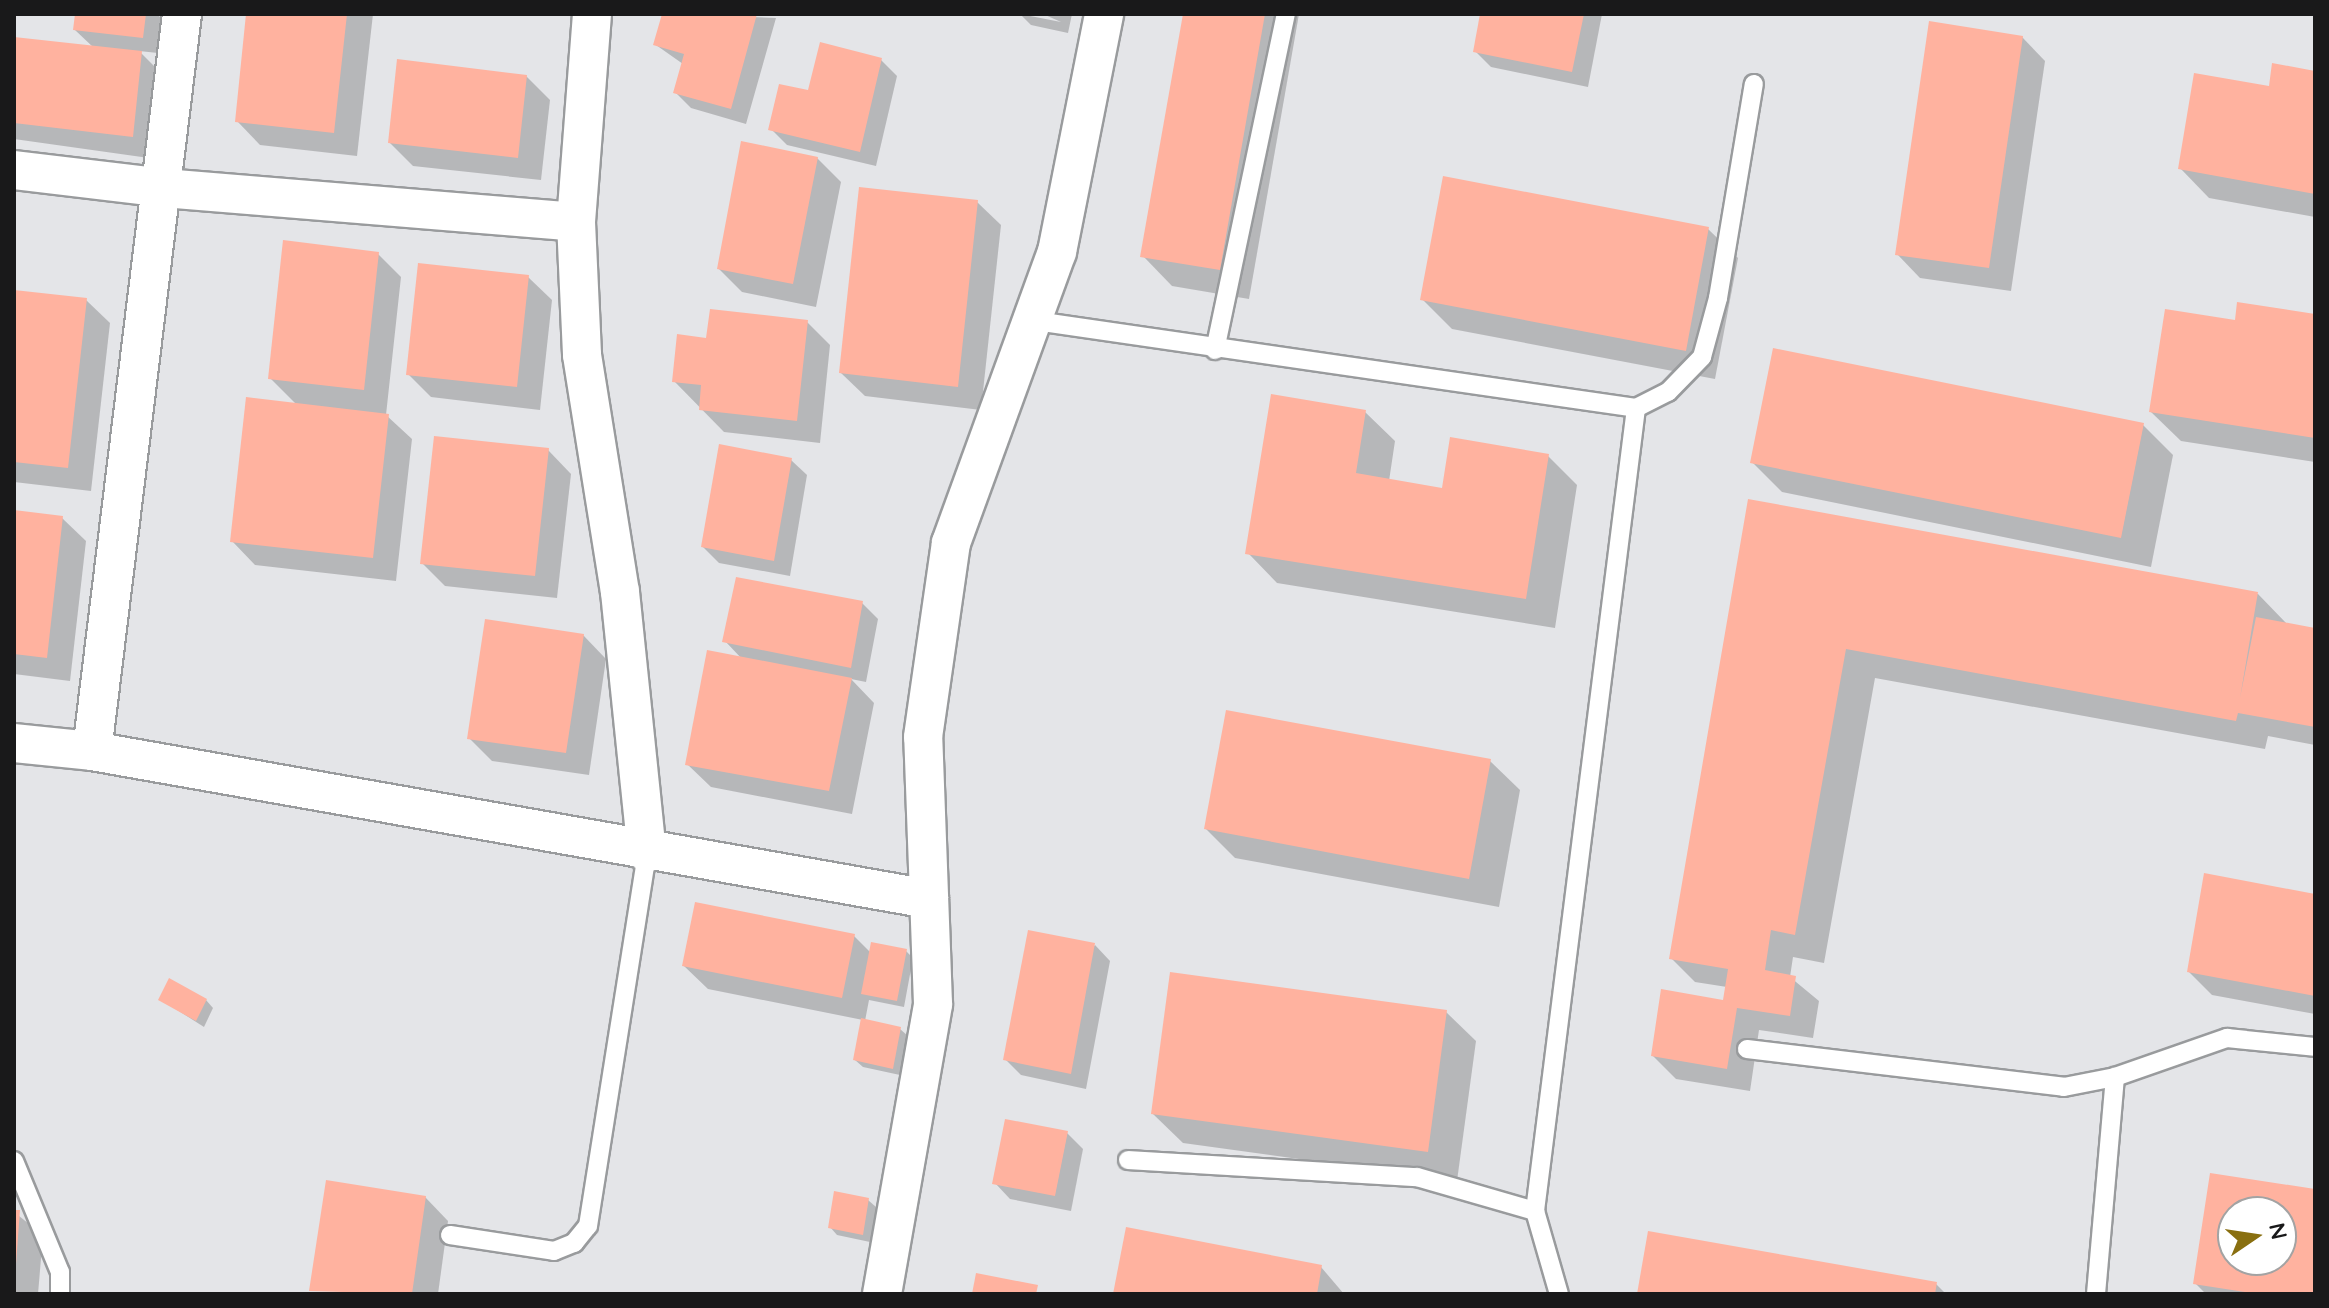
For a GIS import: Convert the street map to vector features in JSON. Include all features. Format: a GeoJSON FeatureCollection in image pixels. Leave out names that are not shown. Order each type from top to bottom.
{"type":"FeatureCollection","features":[{"type":"Feature","properties":{"kind":"street"},"geometry":{"type":"LineString","coordinates":[[92,751],[164,188],[182,14]]}},
{"type":"Feature","properties":{"kind":"street"},"geometry":{"type":"LineString","coordinates":[[592,14],[576,222],[582,355],[620,592],[647,853]]}},
{"type":"Feature","properties":{"kind":"street"},"geometry":{"type":"LineString","coordinates":[[882,1294],[933,1004],[923,737],[951,543],[1029,320],[1057,252],[1104,14]]}},
{"type":"Feature","properties":{"kind":"street"},"geometry":{"type":"LineString","coordinates":[[14,170],[164,188],[576,222]]}},
{"type":"Feature","properties":{"kind":"street"},"geometry":{"type":"LineString","coordinates":[[14,743],[92,751],[647,853],[929,899]]}},
{"type":"Feature","properties":{"kind":"lane"},"geometry":{"type":"LineString","coordinates":[[1215,350],[1286,14]]}},
{"type":"Feature","properties":{"kind":"lane"},"geometry":{"type":"LineString","coordinates":[[1029,320],[1215,350],[1636,408],[1668,392],[1702,357],[1718,298],[1754,84]]}},
{"type":"Feature","properties":{"kind":"lane"},"geometry":{"type":"LineString","coordinates":[[1559,1294],[1535,1211],[1636,408]]}},
{"type":"Feature","properties":{"kind":"lane"},"geometry":{"type":"LineString","coordinates":[[450,1235],[554,1251],[574,1243],[588,1226],[647,853]]}},
{"type":"Feature","properties":{"kind":"lane"},"geometry":{"type":"LineString","coordinates":[[1747,1049],[2064,1087],[2115,1077],[2227,1038],[2315,1047]]}},
{"type":"Feature","properties":{"kind":"lane"},"geometry":{"type":"LineString","coordinates":[[2096,1294],[2115,1077]]}},
{"type":"Feature","properties":{"kind":"lane"},"geometry":{"type":"LineString","coordinates":[[1128,1160],[1417,1177],[1535,1211]]}},
{"type":"Feature","properties":{"kind":"lane"},"geometry":{"type":"LineString","coordinates":[[14,1161],[60,1272],[60,1294]]}},
{"type":"Feature","properties":{"kind":"building"},"geometry":{"type":"Polygon","coordinates":[[[75,14],[146,14],[143,38],[73,30],[75,14]]]}},
{"type":"Feature","properties":{"kind":"building"},"geometry":{"type":"Polygon","coordinates":[[[246,14],[347,14],[334,133],[235,122],[246,14]]]}},
{"type":"Feature","properties":{"kind":"building"},"geometry":{"type":"Polygon","coordinates":[[[662,14],[757,14],[731,109],[673,93],[684,54],[653,45],[662,14]]]}},
{"type":"Feature","properties":{"kind":"building"},"geometry":{"type":"Polygon","coordinates":[[[1183,14],[1265,14],[1220,270],[1140,257],[1183,14]]]}},
{"type":"Feature","properties":{"kind":"building"},"geometry":{"type":"Polygon","coordinates":[[[1480,14],[1584,14],[1572,72],[1473,52],[1480,14]]]}},
{"type":"Feature","properties":{"kind":"building"},"geometry":{"type":"Polygon","coordinates":[[[1929,21],[2023,36],[1989,268],[1895,255],[1929,21]]]}},
{"type":"Feature","properties":{"kind":"building"},"geometry":{"type":"Polygon","coordinates":[[[14,37],[142,51],[133,137],[14,123],[14,37]]]}},
{"type":"Feature","properties":{"kind":"building"},"geometry":{"type":"Polygon","coordinates":[[[820,42],[882,58],[860,152],[768,130],[779,84],[808,90],[820,42]]]}},
{"type":"Feature","properties":{"kind":"building"},"geometry":{"type":"Polygon","coordinates":[[[397,59],[527,75],[518,158],[388,143],[397,59]]]}},
{"type":"Feature","properties":{"kind":"building"},"geometry":{"type":"Polygon","coordinates":[[[2272,63],[2315,71],[2315,194],[2178,169],[2194,73],[2269,86],[2272,63]]]}},
{"type":"Feature","properties":{"kind":"building"},"geometry":{"type":"Polygon","coordinates":[[[741,141],[818,157],[793,284],[717,269],[741,141]]]}},
{"type":"Feature","properties":{"kind":"building"},"geometry":{"type":"Polygon","coordinates":[[[1443,176],[1709,227],[1686,351],[1420,300],[1443,176]]]}},
{"type":"Feature","properties":{"kind":"building"},"geometry":{"type":"Polygon","coordinates":[[[859,187],[978,200],[958,387],[839,373],[859,187]]]}},
{"type":"Feature","properties":{"kind":"building"},"geometry":{"type":"Polygon","coordinates":[[[283,240],[379,252],[364,390],[268,379],[283,240]]]}},
{"type":"Feature","properties":{"kind":"building"},"geometry":{"type":"Polygon","coordinates":[[[418,263],[529,275],[517,387],[406,375],[418,263]]]}},
{"type":"Feature","properties":{"kind":"building"},"geometry":{"type":"Polygon","coordinates":[[[14,290],[87,298],[68,468],[14,462],[14,290]]]}},
{"type":"Feature","properties":{"kind":"building"},"geometry":{"type":"Polygon","coordinates":[[[2237,302],[2315,314],[2315,438],[2149,412],[2165,309],[2235,320],[2237,302]]]}},
{"type":"Feature","properties":{"kind":"building"},"geometry":{"type":"Polygon","coordinates":[[[710,309],[808,320],[797,421],[699,410],[701,385],[672,382],[677,334],[706,338],[710,309]]]}},
{"type":"Feature","properties":{"kind":"building"},"geometry":{"type":"Polygon","coordinates":[[[1773,348],[2144,423],[2121,538],[1750,463],[1773,348]]]}},
{"type":"Feature","properties":{"kind":"building"},"geometry":{"type":"Polygon","coordinates":[[[1271,394],[1366,410],[1356,473],[1442,488],[1450,437],[1549,454],[1526,599],[1245,554],[1271,394]]]}},
{"type":"Feature","properties":{"kind":"building"},"geometry":{"type":"Polygon","coordinates":[[[246,397],[389,414],[373,558],[230,542],[246,397]]]}},
{"type":"Feature","properties":{"kind":"building"},"geometry":{"type":"Polygon","coordinates":[[[434,436],[549,448],[535,576],[420,564],[434,436]]]}},
{"type":"Feature","properties":{"kind":"building"},"geometry":{"type":"Polygon","coordinates":[[[719,444],[792,458],[774,561],[701,547],[719,444]]]}},
{"type":"Feature","properties":{"kind":"building"},"geometry":{"type":"Polygon","coordinates":[[[1748,499],[2258,592],[2240,698],[2256,617],[2315,628],[2315,727],[2238,713],[2236,721],[1846,649],[1795,935],[1771,930],[1765,970],[1796,976],[1790,1016],[1737,1008],[1727,1069],[1651,1056],[1661,989],[1723,1000],[1728,969],[1669,959],[1748,499]]]}},
{"type":"Feature","properties":{"kind":"building"},"geometry":{"type":"Polygon","coordinates":[[[14,510],[63,516],[47,658],[14,654],[14,510]]]}},
{"type":"Feature","properties":{"kind":"building"},"geometry":{"type":"Polygon","coordinates":[[[736,577],[863,601],[851,668],[722,642],[736,577]]]}},
{"type":"Feature","properties":{"kind":"building"},"geometry":{"type":"Polygon","coordinates":[[[485,619],[584,634],[566,753],[467,739],[485,619]]]}},
{"type":"Feature","properties":{"kind":"building"},"geometry":{"type":"Polygon","coordinates":[[[707,650],[852,678],[829,791],[685,765],[707,650]]]}},
{"type":"Feature","properties":{"kind":"building"},"geometry":{"type":"Polygon","coordinates":[[[1226,710],[1491,759],[1469,879],[1204,829],[1226,710]]]}},
{"type":"Feature","properties":{"kind":"building"},"geometry":{"type":"Polygon","coordinates":[[[2204,873],[2315,894],[2315,996],[2187,972],[2204,873]]]}},
{"type":"Feature","properties":{"kind":"building"},"geometry":{"type":"Polygon","coordinates":[[[695,902],[855,934],[842,998],[682,966],[695,902]]]}},
{"type":"Feature","properties":{"kind":"building"},"geometry":{"type":"Polygon","coordinates":[[[1028,930],[1095,943],[1071,1074],[1003,1060],[1028,930]]]}},
{"type":"Feature","properties":{"kind":"building"},"geometry":{"type":"Polygon","coordinates":[[[871,942],[907,949],[897,1001],[861,994],[871,942]]]}},
{"type":"Feature","properties":{"kind":"building"},"geometry":{"type":"Polygon","coordinates":[[[1170,972],[1447,1010],[1428,1152],[1151,1114],[1170,972]]]}},
{"type":"Feature","properties":{"kind":"building"},"geometry":{"type":"Polygon","coordinates":[[[169,978],[207,999],[196,1021],[158,1000],[169,978]]]}},
{"type":"Feature","properties":{"kind":"building"},"geometry":{"type":"Polygon","coordinates":[[[861,1018],[901,1027],[893,1069],[853,1060],[861,1018]]]}},
{"type":"Feature","properties":{"kind":"building"},"geometry":{"type":"Polygon","coordinates":[[[1005,1119],[1068,1131],[1055,1196],[992,1184],[1005,1119]]]}},
{"type":"Feature","properties":{"kind":"building"},"geometry":{"type":"Polygon","coordinates":[[[2210,1173],[2315,1189],[2315,1294],[2258,1294],[2193,1284],[2210,1173]]]}},
{"type":"Feature","properties":{"kind":"building"},"geometry":{"type":"Polygon","coordinates":[[[326,1180],[426,1196],[412,1294],[309,1291],[326,1180]]]}},
{"type":"Feature","properties":{"kind":"building"},"geometry":{"type":"Polygon","coordinates":[[[834,1191],[869,1198],[863,1235],[828,1228],[834,1191]]]}},
{"type":"Feature","properties":{"kind":"building"},"geometry":{"type":"Polygon","coordinates":[[[14,1210],[20,1210],[16,1264],[14,1264],[14,1210]]]}},
{"type":"Feature","properties":{"kind":"building"},"geometry":{"type":"Polygon","coordinates":[[[1126,1227],[1322,1265],[1317,1294],[1113,1294],[1126,1227]]]}},
{"type":"Feature","properties":{"kind":"building"},"geometry":{"type":"Polygon","coordinates":[[[1648,1231],[1937,1282],[1935,1294],[1637,1294],[1648,1231]]]}},
{"type":"Feature","properties":{"kind":"building"},"geometry":{"type":"Polygon","coordinates":[[[976,1273],[1038,1285],[1036,1294],[972,1294],[976,1273]]]}}]}
